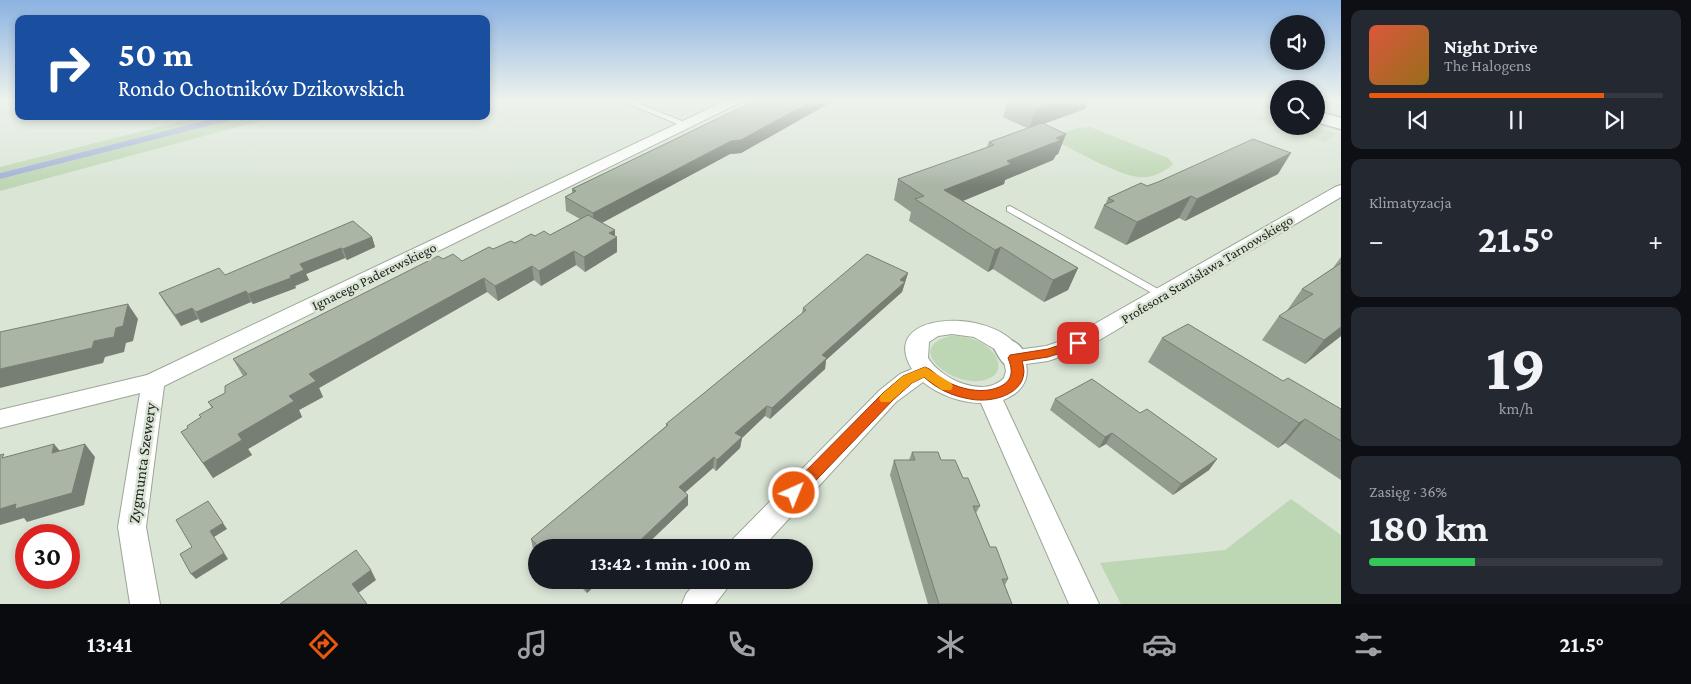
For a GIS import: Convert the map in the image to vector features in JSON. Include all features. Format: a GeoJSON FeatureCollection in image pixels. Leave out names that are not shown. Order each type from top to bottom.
{"type":"FeatureCollection","features":[{"type":"Feature","properties":{"kind":"street","name":"Ignacego Paderewskiego"},"geometry":{"type":"LineString","coordinates":[[0,419],[153,382],[679,129]]}},
{"type":"Feature","properties":{"kind":"street","name":"Profesora Stanisława Tarnowskiego"},"geometry":{"type":"LineString","coordinates":[[1011,353],[1048,353],[1078,343],[1341,190]]}},
{"type":"Feature","properties":{"kind":"street"},"geometry":{"type":"LineString","coordinates":[[956,326],[969,328],[996,340],[1011,353],[1018,368],[1017,377],[1012,386],[1002,392],[989,395],[972,395],[954,390],[937,382],[925,372],[917,360],[915,349],[919,339],[928,332],[940,327],[956,326]]}},
{"type":"Feature","properties":{"kind":"street"},"geometry":{"type":"LineString","coordinates":[[752,539],[888,396],[908,380],[925,372]]}},
{"type":"Feature","properties":{"kind":"street","name":"Zygmunta Szewery"},"geometry":{"type":"LineString","coordinates":[[145,604],[132,527],[153,382]]}},
{"type":"Feature","properties":{"kind":"street"},"geometry":{"type":"LineString","coordinates":[[989,395],[1002,428],[1084,604]]}},
{"type":"Feature","properties":{"kind":"street"},"geometry":{"type":"LineString","coordinates":[[697,604],[709,589]]}},
{"type":"Feature","properties":{"kind":"lane"},"geometry":{"type":"LineString","coordinates":[[1010,209],[1162,295]]}},
{"type":"Feature","properties":{"kind":"shaded area"},"geometry":{"type":"Polygon","coordinates":[[[150,129],[229,129],[0,191],[0,167],[150,129]]]}},
{"type":"Feature","properties":{"kind":"shaded area"},"geometry":{"type":"Polygon","coordinates":[[[1074,129],[1096,129],[1168,158],[1173,164],[1166,170],[1147,177],[1130,175],[1119,172],[1055,141],[1058,135],[1074,129]]]}},
{"type":"Feature","properties":{"kind":"shaded area"},"geometry":{"type":"Polygon","coordinates":[[[1325,130],[1336,134],[1324,142],[1303,135],[1325,135],[1325,130]]]}},
{"type":"Feature","properties":{"kind":"shaded area"},"geometry":{"type":"Polygon","coordinates":[[[950,336],[971,338],[990,349],[998,360],[997,372],[987,379],[978,381],[955,377],[945,371],[936,364],[931,356],[931,349],[937,342],[950,336]]]}},
{"type":"Feature","properties":{"kind":"shaded area"},"geometry":{"type":"Polygon","coordinates":[[[1291,499],[1341,535],[1341,604],[1121,604],[1100,563],[1225,550],[1291,499]]]}},
{"type":"Feature","properties":{"kind":"building"},"geometry":{"type":"Polygon","coordinates":[[[696,129],[761,129],[741,140],[731,141],[593,213],[565,197],[576,191],[572,189],[696,129]]]}},
{"type":"Feature","properties":{"kind":"building"},"geometry":{"type":"Polygon","coordinates":[[[1025,129],[1055,129],[1066,134],[1056,138],[1061,140],[1007,161],[1011,164],[944,190],[1078,268],[1053,280],[1001,247],[995,250],[915,199],[924,196],[898,179],[994,145],[989,142],[1025,129]]]}},
{"type":"Feature","properties":{"kind":"building"},"geometry":{"type":"Polygon","coordinates":[[[1253,139],[1291,153],[1197,199],[1191,196],[1137,222],[1104,205],[1114,201],[1108,198],[1141,183],[1147,186],[1158,182],[1253,139]]]}},
{"type":"Feature","properties":{"kind":"building"},"geometry":{"type":"Polygon","coordinates":[[[588,215],[615,230],[609,233],[617,237],[584,257],[574,251],[539,271],[532,266],[495,286],[484,278],[309,374],[316,381],[289,396],[294,401],[238,434],[242,440],[203,463],[181,432],[201,417],[199,415],[213,407],[208,402],[225,393],[225,386],[247,374],[233,359],[438,256],[443,259],[453,254],[462,261],[489,247],[493,249],[511,241],[515,243],[531,234],[535,236],[544,231],[550,235],[588,215]]]}},
{"type":"Feature","properties":{"kind":"building"},"geometry":{"type":"Polygon","coordinates":[[[353,221],[372,237],[300,264],[304,270],[290,276],[291,278],[248,294],[246,291],[196,312],[192,308],[175,315],[159,293],[219,268],[225,275],[353,221]]]}},
{"type":"Feature","properties":{"kind":"building"},"geometry":{"type":"Polygon","coordinates":[[[867,254],[908,273],[900,280],[905,282],[822,355],[827,358],[772,408],[767,406],[735,433],[742,437],[717,460],[714,457],[679,487],[688,495],[642,539],[531,539],[668,425],[666,424],[806,310],[803,308],[867,254]]]}},
{"type":"Feature","properties":{"kind":"building"},"geometry":{"type":"Polygon","coordinates":[[[1341,263],[1341,327],[1324,340],[1279,316],[1313,294],[1302,289],[1341,263]]]}},
{"type":"Feature","properties":{"kind":"building"},"geometry":{"type":"Polygon","coordinates":[[[128,304],[123,326],[116,328],[114,337],[94,341],[92,348],[0,369],[0,332],[128,304]]]}},
{"type":"Feature","properties":{"kind":"building"},"geometry":{"type":"Polygon","coordinates":[[[1188,324],[1283,381],[1288,378],[1341,409],[1341,441],[1305,419],[1299,423],[1162,338],[1188,324]]]}},
{"type":"Feature","properties":{"kind":"building"},"geometry":{"type":"Polygon","coordinates":[[[1092,379],[1140,413],[1147,409],[1217,459],[1181,484],[1112,433],[1105,437],[1055,399],[1092,379]]]}},
{"type":"Feature","properties":{"kind":"building"},"geometry":{"type":"Polygon","coordinates":[[[54,444],[52,453],[85,444],[72,493],[15,509],[16,504],[0,509],[0,455],[4,454],[2,458],[54,444]]]}},
{"type":"Feature","properties":{"kind":"building"},"geometry":{"type":"Polygon","coordinates":[[[912,452],[938,452],[941,460],[955,460],[963,478],[968,478],[980,506],[973,506],[990,547],[996,547],[1008,579],[1002,579],[1012,604],[939,604],[894,460],[915,460],[912,452]]]}},
{"type":"Feature","properties":{"kind":"building"},"geometry":{"type":"Polygon","coordinates":[[[208,501],[223,523],[210,531],[224,553],[191,574],[180,554],[192,547],[176,520],[208,501]]]}},
{"type":"Feature","properties":{"kind":"building"},"geometry":{"type":"Polygon","coordinates":[[[356,550],[371,570],[352,584],[367,604],[280,604],[356,550]]]}},
{"type":"Feature","properties":{"kind":"waterway"},"geometry":{"type":"LineString","coordinates":[[0,176],[183,129]]}},
{"type":"Feature","properties":{"kind":"slow traffic"},"geometry":{"type":"LineString","coordinates":[[886,399],[908,380],[925,372],[937,382],[946,386]]}},
{"type":"Feature","properties":{"kind":"route"},"geometry":{"type":"LineString","coordinates":[[794,493],[888,396],[908,380],[925,372],[937,382],[954,390],[972,395],[989,395],[1002,392],[1012,386],[1017,377],[1018,368],[1014,358],[1048,353],[1078,343]]}}]}
